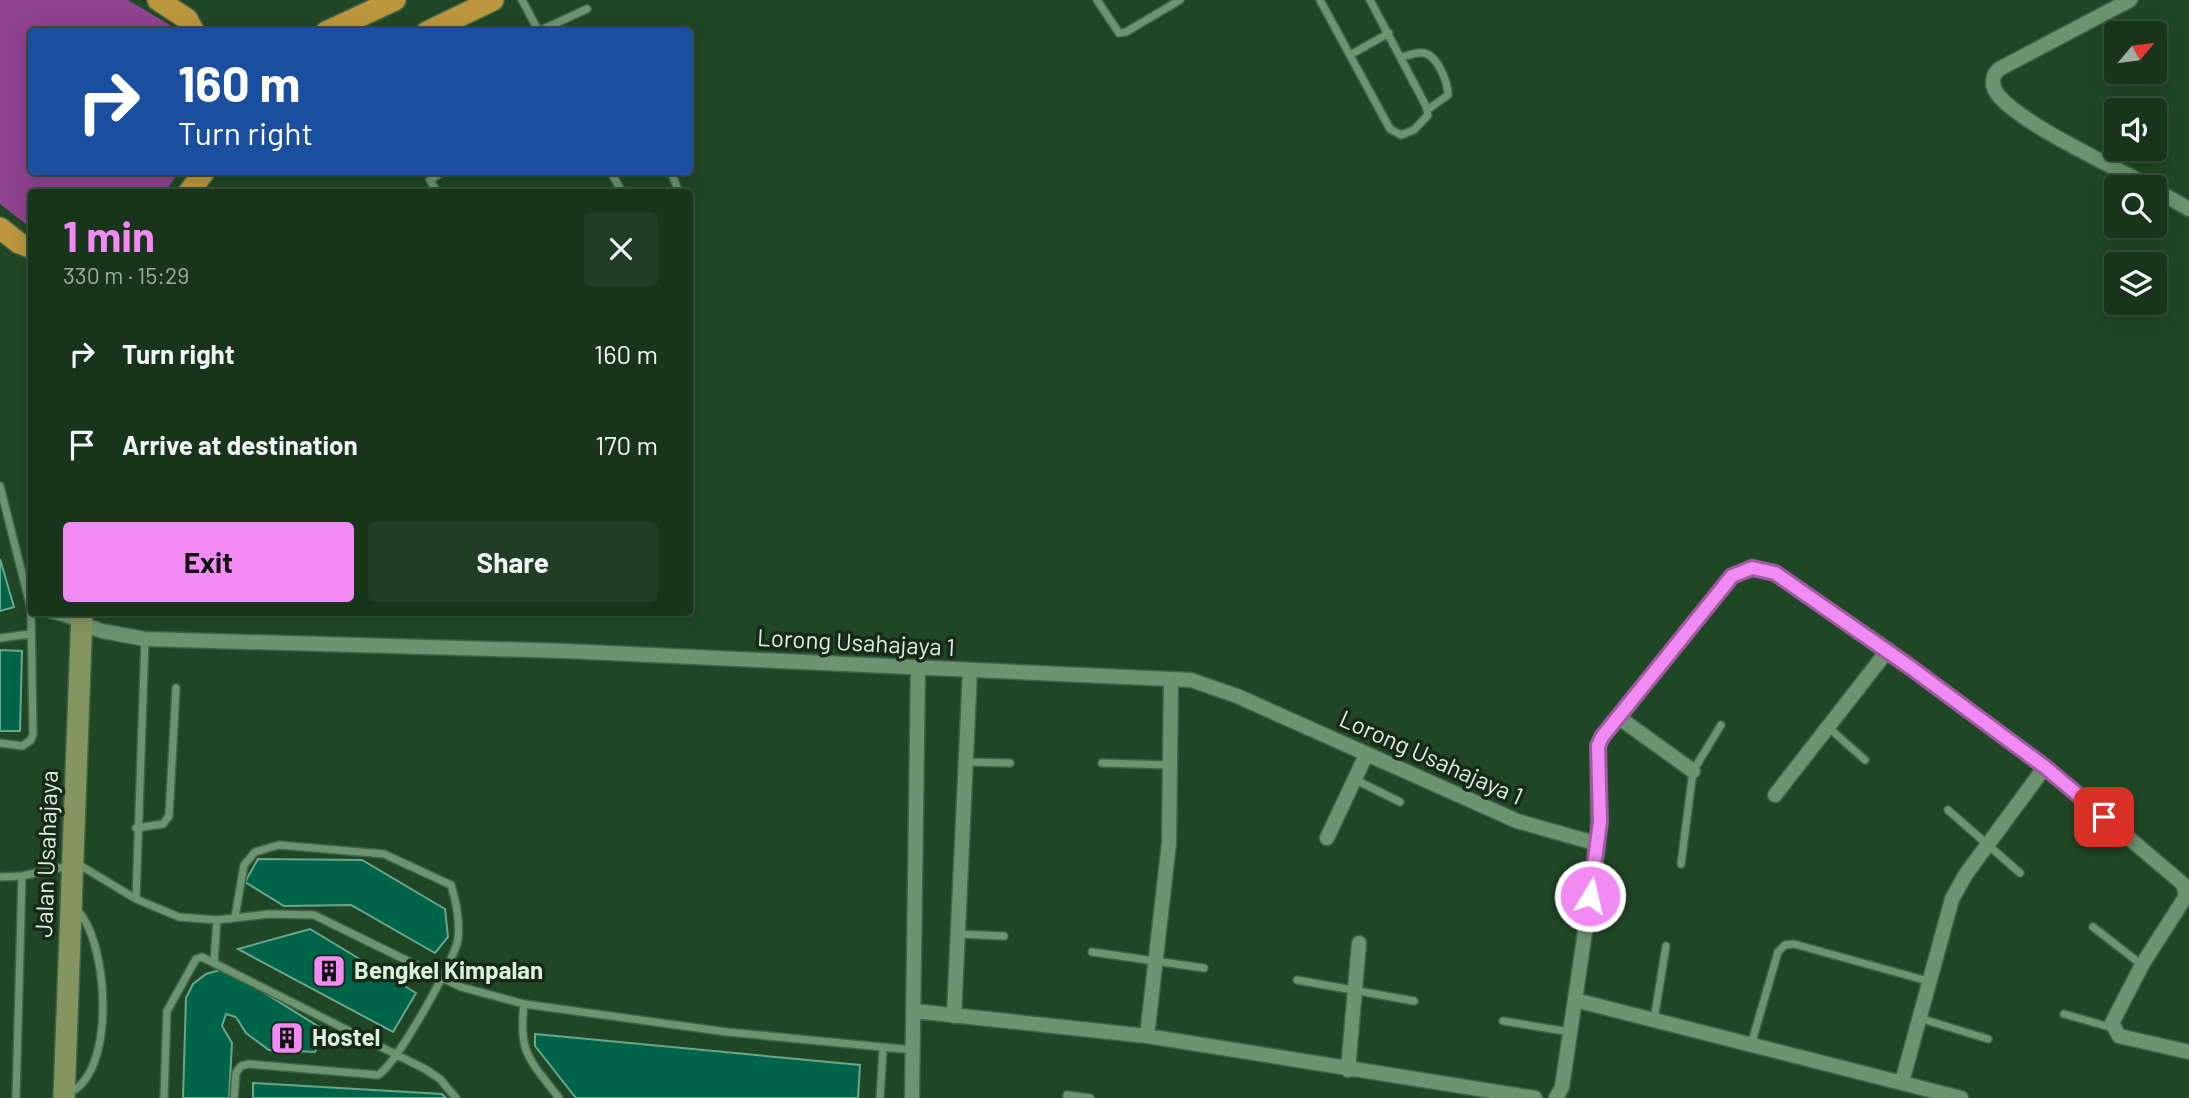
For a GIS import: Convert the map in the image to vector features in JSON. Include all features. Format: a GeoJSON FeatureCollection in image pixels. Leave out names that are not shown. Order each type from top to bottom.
{"type":"FeatureCollection","features":[{"type":"Feature","properties":{"kind":"highway"},"geometry":{"type":"LineString","coordinates":[[158,0],[190,25]]}},
{"type":"Feature","properties":{"kind":"highway"},"geometry":{"type":"LineString","coordinates":[[335,28],[395,0]]}},
{"type":"Feature","properties":{"kind":"highway"},"geometry":{"type":"LineString","coordinates":[[435,28],[493,0]]}},
{"type":"Feature","properties":{"kind":"highway"},"geometry":{"type":"LineString","coordinates":[[0,228],[27,250]]}},
{"type":"Feature","properties":{"kind":"street"},"geometry":{"type":"LineString","coordinates":[[2130,0],[2001,68],[1995,72],[1993,79],[1997,95],[2021,114],[2130,175]]}},
{"type":"Feature","properties":{"kind":"street"},"geometry":{"type":"LineString","coordinates":[[2167,196],[2189,209]]}},
{"type":"Feature","properties":{"kind":"street"},"geometry":{"type":"LineString","coordinates":[[1556,1098],[1562,1087],[1598,844],[1598,746],[1618,717],[1732,576],[1752,568],[1775,573],[1888,650],[2045,767],[2183,884],[2186,896],[2142,965],[2113,1019],[2119,1036],[2189,1052]]}},
{"type":"Feature","properties":{"kind":"street","name":"Lorong Usahajaya 1"},"geometry":{"type":"LineString","coordinates":[[82,618],[102,631],[145,639],[538,650],[1191,680],[1237,696],[1517,821],[1598,844]]}},
{"type":"Feature","properties":{"kind":"street","name":"Jalan Usahajaya"},"geometry":{"type":"LineString","coordinates":[[64,1096],[82,618]]}},
{"type":"Feature","properties":{"kind":"street"},"geometry":{"type":"LineString","coordinates":[[1775,795],[1888,650]]}},
{"type":"Feature","properties":{"kind":"street"},"geometry":{"type":"LineString","coordinates":[[912,1098],[918,668]]}},
{"type":"Feature","properties":{"kind":"street"},"geometry":{"type":"LineString","coordinates":[[954,1016],[970,670]]}},
{"type":"Feature","properties":{"kind":"street"},"geometry":{"type":"LineString","coordinates":[[1147,1037],[1169,843],[1171,679]]}},
{"type":"Feature","properties":{"kind":"street"},"geometry":{"type":"LineString","coordinates":[[1618,717],[1693,771]]}},
{"type":"Feature","properties":{"kind":"street"},"geometry":{"type":"LineString","coordinates":[[1327,838],[1366,755]]}},
{"type":"Feature","properties":{"kind":"street"},"geometry":{"type":"LineString","coordinates":[[1902,1082],[1952,899],[1987,845],[2045,767]]}},
{"type":"Feature","properties":{"kind":"street"},"geometry":{"type":"LineString","coordinates":[[1348,1070],[1359,943]]}},
{"type":"Feature","properties":{"kind":"street"},"geometry":{"type":"LineString","coordinates":[[1575,1000],[1961,1098]]}},
{"type":"Feature","properties":{"kind":"street"},"geometry":{"type":"LineString","coordinates":[[914,1011],[1147,1037],[1535,1098]]}},
{"type":"Feature","properties":{"kind":"lane"},"geometry":{"type":"LineString","coordinates":[[522,0],[537,28]]}},
{"type":"Feature","properties":{"kind":"lane"},"geometry":{"type":"LineString","coordinates":[[1097,0],[1119,33],[1126,33],[1180,0]]}},
{"type":"Feature","properties":{"kind":"lane"},"geometry":{"type":"LineString","coordinates":[[1320,0],[1390,129],[1401,135],[1415,130],[1428,115],[1427,110],[1402,57],[1370,0]]}},
{"type":"Feature","properties":{"kind":"lane"},"geometry":{"type":"LineString","coordinates":[[546,28],[587,9]]}},
{"type":"Feature","properties":{"kind":"lane"},"geometry":{"type":"LineString","coordinates":[[1350,55],[1389,33]]}},
{"type":"Feature","properties":{"kind":"lane"},"geometry":{"type":"LineString","coordinates":[[1402,57],[1421,52],[1430,55],[1448,84],[1448,95],[1427,110]]}},
{"type":"Feature","properties":{"kind":"lane"},"geometry":{"type":"LineString","coordinates":[[427,175],[435,189]]}},
{"type":"Feature","properties":{"kind":"lane"},"geometry":{"type":"LineString","coordinates":[[430,180],[438,175]]}},
{"type":"Feature","properties":{"kind":"lane"},"geometry":{"type":"LineString","coordinates":[[0,486],[28,597]]}},
{"type":"Feature","properties":{"kind":"lane"},"geometry":{"type":"LineString","coordinates":[[0,743],[22,746],[31,740],[33,734],[31,616]]}},
{"type":"Feature","properties":{"kind":"lane"},"geometry":{"type":"LineString","coordinates":[[0,638],[30,634]]}},
{"type":"Feature","properties":{"kind":"lane"},"geometry":{"type":"LineString","coordinates":[[136,899],[136,828],[145,639]]}},
{"type":"Feature","properties":{"kind":"lane"},"geometry":{"type":"LineString","coordinates":[[136,828],[163,824],[169,816],[176,688]]}},
{"type":"Feature","properties":{"kind":"lane"},"geometry":{"type":"LineString","coordinates":[[1681,864],[1693,771],[1721,725]]}},
{"type":"Feature","properties":{"kind":"lane"},"geometry":{"type":"LineString","coordinates":[[1828,727],[1865,760]]}},
{"type":"Feature","properties":{"kind":"lane"},"geometry":{"type":"LineString","coordinates":[[965,762],[1010,763]]}},
{"type":"Feature","properties":{"kind":"lane"},"geometry":{"type":"LineString","coordinates":[[1102,763],[1171,765]]}},
{"type":"Feature","properties":{"kind":"lane"},"geometry":{"type":"LineString","coordinates":[[1354,779],[1400,802]]}},
{"type":"Feature","properties":{"kind":"lane"},"geometry":{"type":"LineString","coordinates":[[1948,810],[2020,873]]}},
{"type":"Feature","properties":{"kind":"lane"},"geometry":{"type":"LineString","coordinates":[[234,1098],[236,1073],[241,1066],[378,1075],[398,1054],[458,942],[459,913],[450,885],[384,854],[279,845],[255,852],[244,865],[235,917]]}},
{"type":"Feature","properties":{"kind":"lane"},"geometry":{"type":"LineString","coordinates":[[0,877],[22,876],[74,864],[83,865],[136,899],[179,917],[217,920],[314,915],[461,987],[524,1004],[913,1051]]}},
{"type":"Feature","properties":{"kind":"lane"},"geometry":{"type":"LineString","coordinates":[[16,1098],[22,876]]}},
{"type":"Feature","properties":{"kind":"lane"},"geometry":{"type":"LineString","coordinates":[[64,1096],[76,1090],[94,1068],[102,1024],[102,986],[98,955],[82,915],[71,904]]}},
{"type":"Feature","properties":{"kind":"lane"},"geometry":{"type":"LineString","coordinates":[[214,962],[217,920]]}},
{"type":"Feature","properties":{"kind":"lane"},"geometry":{"type":"LineString","coordinates":[[2093,927],[2142,965]]}},
{"type":"Feature","properties":{"kind":"lane"},"geometry":{"type":"LineString","coordinates":[[958,934],[1004,936]]}},
{"type":"Feature","properties":{"kind":"lane"},"geometry":{"type":"LineString","coordinates":[[1751,1045],[1778,952],[1785,946],[1794,944],[1928,981]]}},
{"type":"Feature","properties":{"kind":"lane"},"geometry":{"type":"LineString","coordinates":[[1654,1020],[1666,946]]}},
{"type":"Feature","properties":{"kind":"lane"},"geometry":{"type":"LineString","coordinates":[[1092,952],[1204,968]]}},
{"type":"Feature","properties":{"kind":"lane"},"geometry":{"type":"LineString","coordinates":[[164,1098],[167,1011],[197,959],[202,957],[398,1054],[440,1079],[456,1098]]}},
{"type":"Feature","properties":{"kind":"lane"},"geometry":{"type":"LineString","coordinates":[[1297,980],[1414,1001]]}},
{"type":"Feature","properties":{"kind":"lane"},"geometry":{"type":"LineString","coordinates":[[524,1004],[524,1052],[559,1098]]}},
{"type":"Feature","properties":{"kind":"lane"},"geometry":{"type":"LineString","coordinates":[[2064,1014],[2114,1028]]}},
{"type":"Feature","properties":{"kind":"lane"},"geometry":{"type":"LineString","coordinates":[[1919,1018],[1988,1039]]}},
{"type":"Feature","properties":{"kind":"lane"},"geometry":{"type":"LineString","coordinates":[[1503,1021],[1570,1032]]}},
{"type":"Feature","properties":{"kind":"lane"},"geometry":{"type":"LineString","coordinates":[[880,1098],[883,1049]]}},
{"type":"Feature","properties":{"kind":"lane"},"geometry":{"type":"LineString","coordinates":[[1067,1098],[1067,1095],[1090,1098]]}},
{"type":"Feature","properties":{"kind":"shaded area"},"geometry":{"type":"Polygon","coordinates":[[[0,0],[128,0],[175,28],[28,28],[28,175],[177,175],[167,189],[28,189],[28,226],[0,204],[0,0]]]}},
{"type":"Feature","properties":{"kind":"building"},"geometry":{"type":"Polygon","coordinates":[[[0,559],[14,607],[0,611],[0,559]]]}},
{"type":"Feature","properties":{"kind":"building"},"geometry":{"type":"Polygon","coordinates":[[[0,650],[22,651],[20,731],[0,731],[0,650]]]}},
{"type":"Feature","properties":{"kind":"building"},"geometry":{"type":"Polygon","coordinates":[[[258,859],[362,860],[445,909],[448,937],[435,953],[351,905],[284,906],[245,882],[258,859]]]}},
{"type":"Feature","properties":{"kind":"building","name":"Bengkel Kimpalan"},"geometry":{"type":"Polygon","coordinates":[[[310,929],[416,993],[393,1032],[238,949],[310,929]]]}},
{"type":"Feature","properties":{"kind":"building","name":"Hostel"},"geometry":{"type":"Polygon","coordinates":[[[220,970],[236,975],[324,1030],[315,1052],[269,1050],[246,1033],[236,1017],[226,1014],[222,1026],[232,1043],[229,1098],[183,1098],[186,998],[193,984],[206,974],[220,970]]]}},
{"type":"Feature","properties":{"kind":"building"},"geometry":{"type":"Polygon","coordinates":[[[535,1034],[860,1065],[858,1098],[576,1098],[535,1046],[535,1034]]]}},
{"type":"Feature","properties":{"kind":"building"},"geometry":{"type":"Polygon","coordinates":[[[253,1083],[442,1094],[446,1098],[253,1098],[253,1083]]]}},
{"type":"Feature","properties":{"kind":"place","name":"Bengkel Kimpalan"},"geometry":{"type":"Point","coordinates":[329,971]}},
{"type":"Feature","properties":{"kind":"place","name":"Hostel"},"geometry":{"type":"Point","coordinates":[287,1038]}},
{"type":"Feature","properties":{"kind":"route"},"geometry":{"type":"LineString","coordinates":[[1590,896],[1600,822],[1598,746],[1602,737],[1732,576],[1752,568],[1760,567],[1775,573],[1888,650],[2045,767],[2104,817]]}}]}
